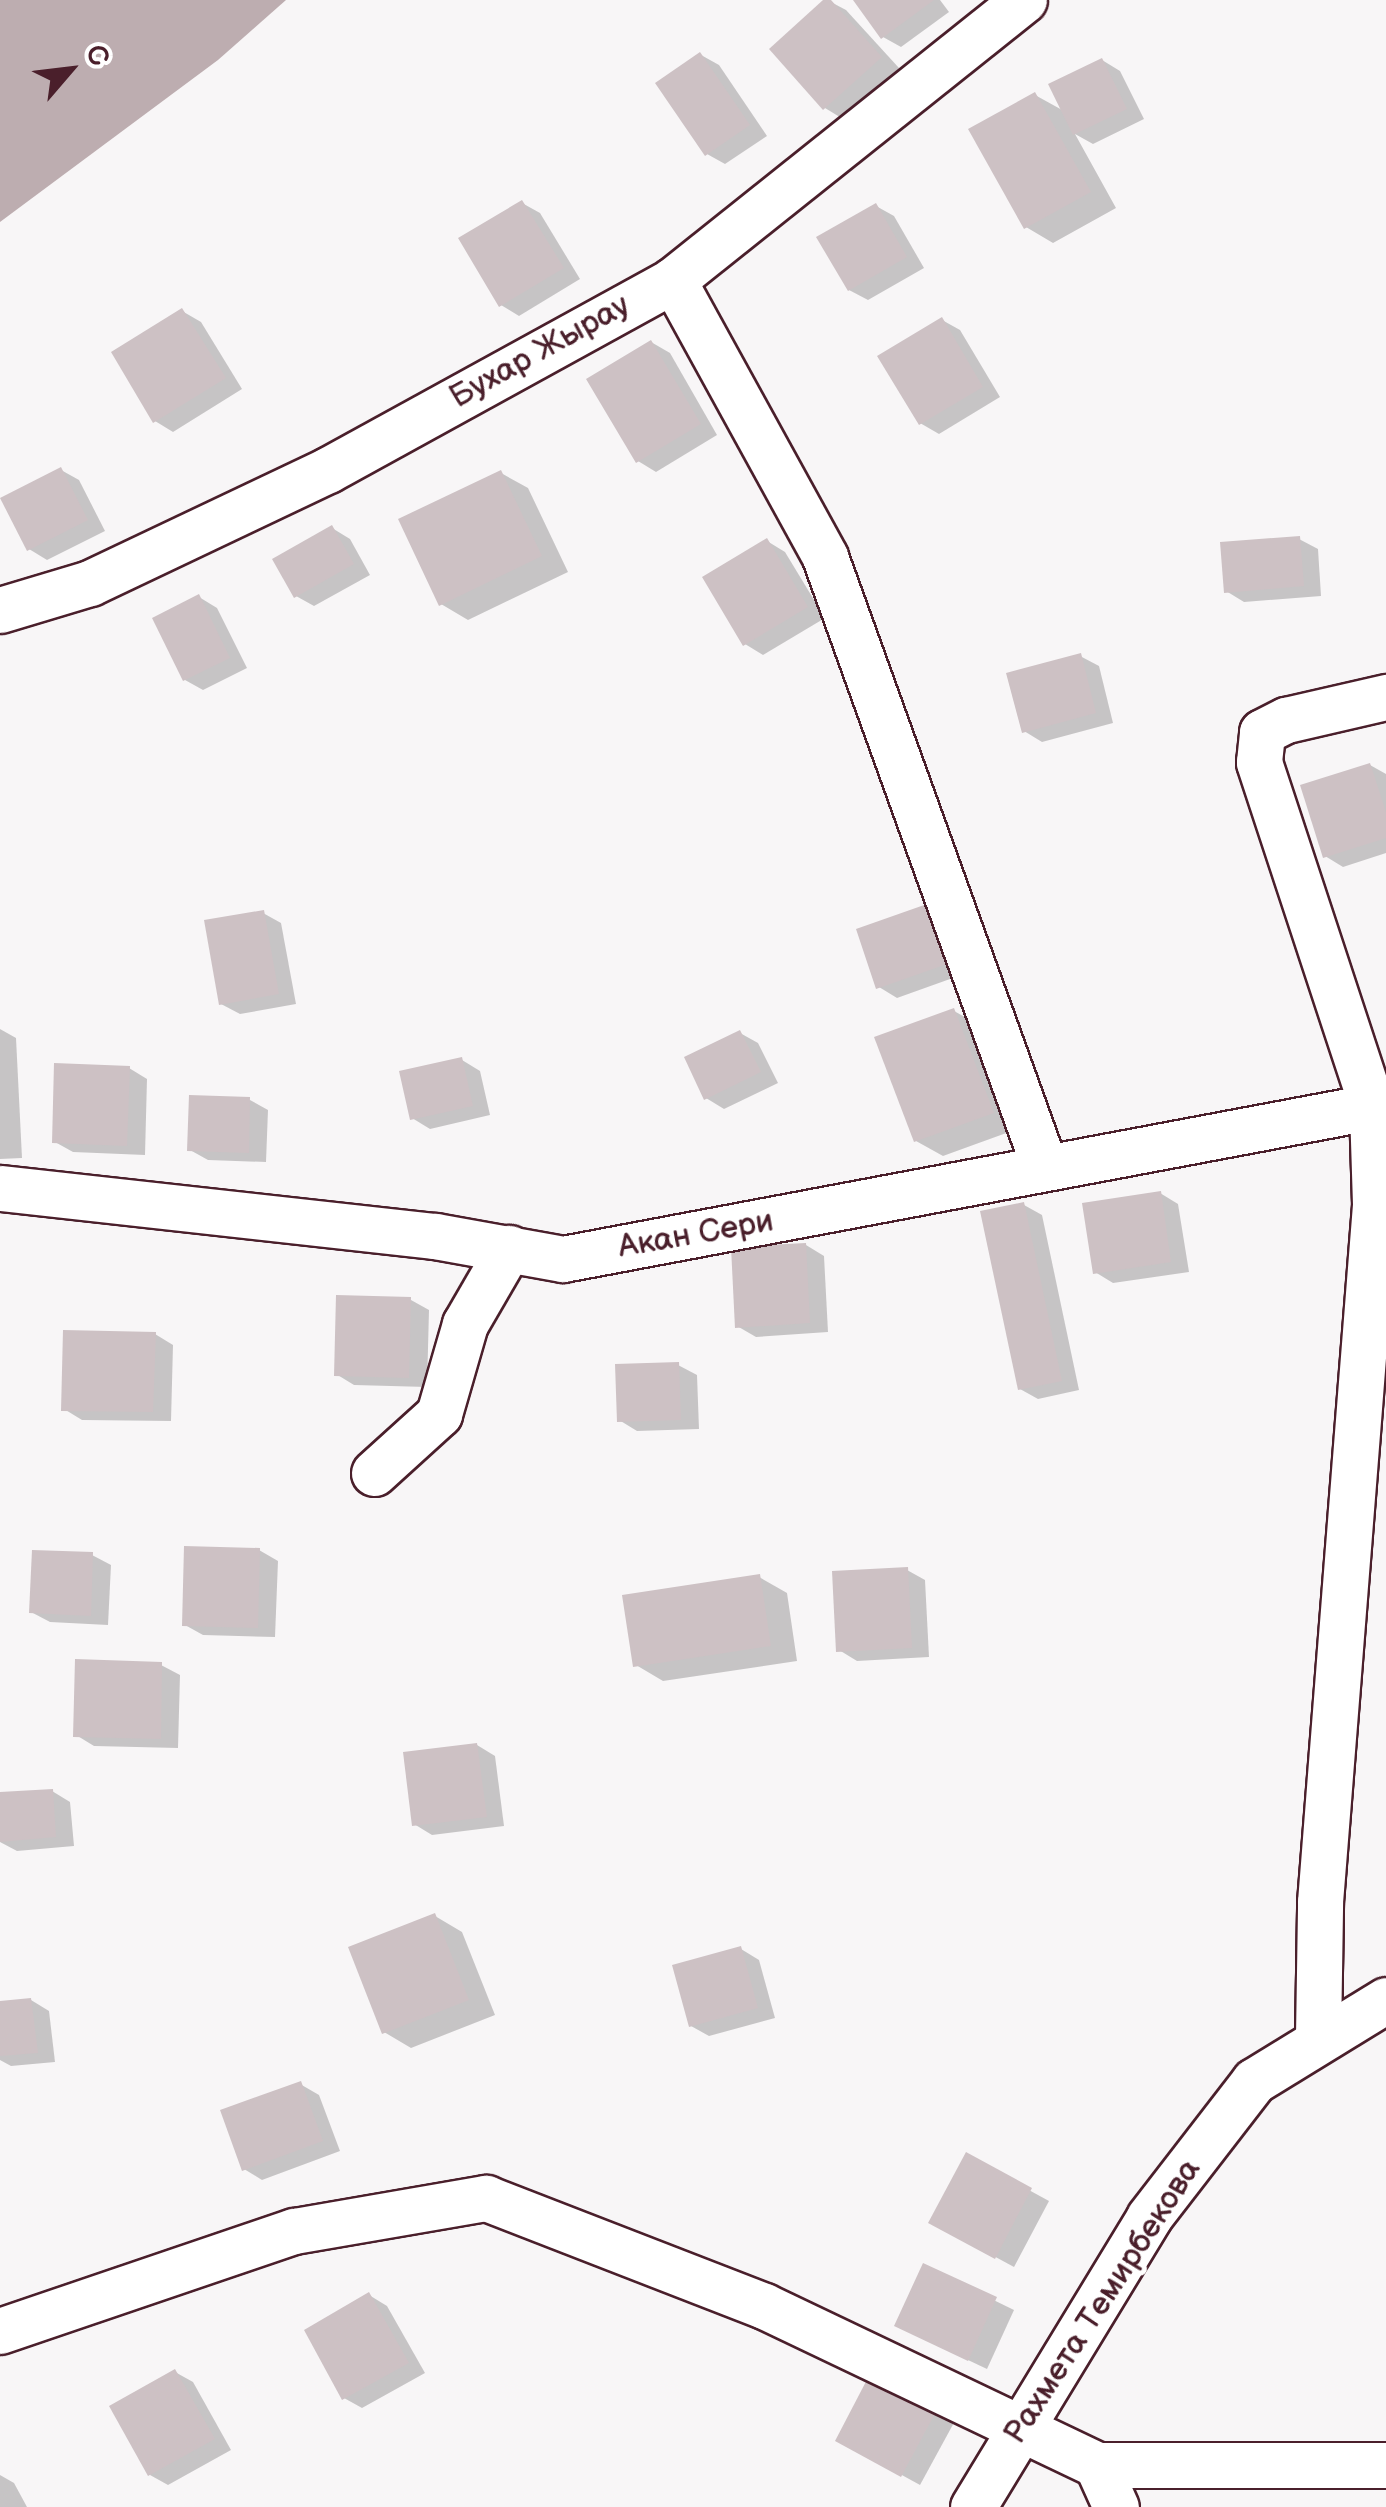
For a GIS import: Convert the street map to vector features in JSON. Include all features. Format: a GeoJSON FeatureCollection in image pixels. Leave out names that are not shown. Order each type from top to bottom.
{"type":"FeatureCollection","features":[{"type":"Feature","properties":{"kind":"street","name":"Бухар Жырау"},"geometry":{"type":"LineString","coordinates":[[0,610],[90,583],[328,470],[673,280],[1024,0]]}},
{"type":"Feature","properties":{"kind":"street"},"geometry":{"type":"LineString","coordinates":[[673,280],[824,557],[1045,1168]]}},
{"type":"Feature","properties":{"kind":"street"},"geometry":{"type":"LineString","coordinates":[[1318,2036],[1320,1902],[1376,1204],[1379,1105],[1259,762],[1262,732],[1386,697]]}},
{"type":"Feature","properties":{"kind":"street","name":"Акан Сери"},"geometry":{"type":"LineString","coordinates":[[0,1188],[509,1248],[563,1259],[1379,1105]]}},
{"type":"Feature","properties":{"kind":"street"},"geometry":{"type":"LineString","coordinates":[[374,1473],[439,1414],[465,1324],[509,1248]]}},
{"type":"Feature","properties":{"kind":"street","name":"Рахмета Темирбекова"},"geometry":{"type":"LineString","coordinates":[[973,2507],[1149,2218],[1254,2081],[1318,2036],[1386,2000]]}},
{"type":"Feature","properties":{"kind":"street"},"geometry":{"type":"LineString","coordinates":[[0,2331],[294,2231],[486,2198],[764,2306],[1022,2425],[1097,2464],[1386,2466]]}},
{"type":"Feature","properties":{"kind":"street"},"geometry":{"type":"LineString","coordinates":[[1097,2464],[1116,2507]]}},
{"type":"Feature","properties":{"kind":"shaded area"},"geometry":{"type":"Polygon","coordinates":[[[0,0],[286,0],[218,60],[0,222],[0,0]]]}},
{"type":"Feature","properties":{"kind":"building"},"geometry":{"type":"Polygon","coordinates":[[[823,0],[831,0],[882,57],[823,110],[769,49],[823,0]]]}},
{"type":"Feature","properties":{"kind":"building"},"geometry":{"type":"Polygon","coordinates":[[[853,0],[934,0],[881,39],[853,0]]]}},
{"type":"Feature","properties":{"kind":"building"},"geometry":{"type":"Polygon","coordinates":[[[700,52],[750,125],[705,156],[655,83],[700,52]]]}},
{"type":"Feature","properties":{"kind":"building"},"geometry":{"type":"Polygon","coordinates":[[[1102,58],[1127,109],[1073,135],[1048,84],[1102,58]]]}},
{"type":"Feature","properties":{"kind":"building"},"geometry":{"type":"Polygon","coordinates":[[[1035,92],[1091,192],[1024,229],[968,129],[1035,92]]]}},
{"type":"Feature","properties":{"kind":"building"},"geometry":{"type":"Polygon","coordinates":[[[522,200],[564,268],[499,307],[458,238],[522,200]]]}},
{"type":"Feature","properties":{"kind":"building"},"geometry":{"type":"Polygon","coordinates":[[[876,203],[907,257],[848,291],[816,237],[876,203]]]}},
{"type":"Feature","properties":{"kind":"building"},"geometry":{"type":"Polygon","coordinates":[[[182,308],[226,378],[153,423],[111,352],[182,308]]]}},
{"type":"Feature","properties":{"kind":"building"},"geometry":{"type":"Polygon","coordinates":[[[942,317],[983,387],[919,425],[877,356],[942,317]]]}},
{"type":"Feature","properties":{"kind":"building"},"geometry":{"type":"Polygon","coordinates":[[[651,340],[701,424],[636,463],[586,379],[651,340]]]}},
{"type":"Feature","properties":{"kind":"building"},"geometry":{"type":"Polygon","coordinates":[[[61,467],[88,520],[27,551],[0,498],[61,467]]]}},
{"type":"Feature","properties":{"kind":"building"},"geometry":{"type":"Polygon","coordinates":[[[501,470],[542,556],[439,606],[398,519],[501,470]]]}},
{"type":"Feature","properties":{"kind":"building"},"geometry":{"type":"Polygon","coordinates":[[[332,525],[354,564],[294,598],[272,559],[332,525]]]}},
{"type":"Feature","properties":{"kind":"building"},"geometry":{"type":"Polygon","coordinates":[[[1300,536],[1304,586],[1224,593],[1220,542],[1300,536]]]}},
{"type":"Feature","properties":{"kind":"building"},"geometry":{"type":"Polygon","coordinates":[[[767,538],[808,607],[743,646],[702,577],[767,538]]]}},
{"type":"Feature","properties":{"kind":"building"},"geometry":{"type":"Polygon","coordinates":[[[199,594],[230,658],[183,681],[152,618],[199,594]]]}},
{"type":"Feature","properties":{"kind":"building"},"geometry":{"type":"Polygon","coordinates":[[[1081,653],[1096,713],[1022,733],[1006,673],[1081,653]]]}},
{"type":"Feature","properties":{"kind":"building"},"geometry":{"type":"Polygon","coordinates":[[[1370,763],[1386,812],[1386,838],[1323,858],[1300,785],[1370,763]]]}},
{"type":"Feature","properties":{"kind":"building"},"geometry":{"type":"Polygon","coordinates":[[[927,904],[947,964],[876,989],[856,929],[927,904]]]}},
{"type":"Feature","properties":{"kind":"building"},"geometry":{"type":"Polygon","coordinates":[[[264,910],[279,994],[219,1005],[204,920],[264,910]]]}},
{"type":"Feature","properties":{"kind":"building"},"geometry":{"type":"Polygon","coordinates":[[[954,1008],[994,1113],[914,1142],[874,1037],[954,1008]]]}},
{"type":"Feature","properties":{"kind":"building"},"geometry":{"type":"Polygon","coordinates":[[[740,1030],[761,1072],[704,1100],[684,1057],[740,1030]]]}},
{"type":"Feature","properties":{"kind":"building"},"geometry":{"type":"Polygon","coordinates":[[[462,1057],[473,1106],[410,1120],[399,1071],[462,1057]]]}},
{"type":"Feature","properties":{"kind":"building"},"geometry":{"type":"Polygon","coordinates":[[[54,1063],[130,1066],[127,1146],[52,1143],[54,1063]]]}},
{"type":"Feature","properties":{"kind":"building"},"geometry":{"type":"Polygon","coordinates":[[[189,1095],[250,1097],[249,1153],[187,1151],[189,1095]]]}},
{"type":"Feature","properties":{"kind":"building"},"geometry":{"type":"Polygon","coordinates":[[[1161,1191],[1171,1262],[1093,1274],[1082,1203],[1161,1191]]]}},
{"type":"Feature","properties":{"kind":"building"},"geometry":{"type":"Polygon","coordinates":[[[1024,1202],[1062,1381],[1018,1390],[980,1211],[1024,1202]]]}},
{"type":"Feature","properties":{"kind":"building"},"geometry":{"type":"Polygon","coordinates":[[[806,1243],[810,1323],[735,1328],[731,1247],[806,1243]]]}},
{"type":"Feature","properties":{"kind":"building"},"geometry":{"type":"Polygon","coordinates":[[[336,1295],[411,1297],[409,1378],[334,1376],[336,1295]]]}},
{"type":"Feature","properties":{"kind":"building"},"geometry":{"type":"Polygon","coordinates":[[[63,1330],[156,1332],[153,1412],[61,1411],[63,1330]]]}},
{"type":"Feature","properties":{"kind":"building"},"geometry":{"type":"Polygon","coordinates":[[[679,1362],[681,1420],[617,1422],[615,1364],[679,1362]]]}},
{"type":"Feature","properties":{"kind":"building"},"geometry":{"type":"Polygon","coordinates":[[[184,1546],[260,1548],[258,1628],[182,1626],[184,1546]]]}},
{"type":"Feature","properties":{"kind":"building"},"geometry":{"type":"Polygon","coordinates":[[[32,1550],[93,1552],[91,1616],[29,1613],[32,1550]]]}},
{"type":"Feature","properties":{"kind":"building"},"geometry":{"type":"Polygon","coordinates":[[[908,1567],[912,1648],[836,1652],[832,1571],[908,1567]]]}},
{"type":"Feature","properties":{"kind":"building"},"geometry":{"type":"Polygon","coordinates":[[[760,1574],[771,1646],[633,1667],[622,1595],[760,1574]]]}},
{"type":"Feature","properties":{"kind":"building"},"geometry":{"type":"Polygon","coordinates":[[[75,1659],[162,1662],[161,1739],[73,1737],[75,1659]]]}},
{"type":"Feature","properties":{"kind":"building"},"geometry":{"type":"Polygon","coordinates":[[[477,1743],[487,1817],[412,1826],[403,1752],[477,1743]]]}},
{"type":"Feature","properties":{"kind":"building"},"geometry":{"type":"Polygon","coordinates":[[[53,1789],[56,1837],[0,1842],[0,1792],[53,1789]]]}},
{"type":"Feature","properties":{"kind":"building"},"geometry":{"type":"Polygon","coordinates":[[[435,1913],[469,2000],[382,2034],[348,1947],[435,1913]]]}},
{"type":"Feature","properties":{"kind":"building"},"geometry":{"type":"Polygon","coordinates":[[[741,1946],[758,2008],[689,2027],[672,1965],[741,1946]]]}},
{"type":"Feature","properties":{"kind":"building"},"geometry":{"type":"Polygon","coordinates":[[[31,1998],[38,2053],[0,2056],[0,2001],[31,1998]]]}},
{"type":"Feature","properties":{"kind":"building"},"geometry":{"type":"Polygon","coordinates":[[[301,2081],[323,2141],[242,2171],[220,2110],[301,2081]]]}},
{"type":"Feature","properties":{"kind":"building"},"geometry":{"type":"Polygon","coordinates":[[[966,2152],[1032,2188],[995,2259],[928,2223],[966,2152]]]}},
{"type":"Feature","properties":{"kind":"building"},"geometry":{"type":"Polygon","coordinates":[[[923,2263],[997,2297],[968,2361],[894,2326],[923,2263]]]}},
{"type":"Feature","properties":{"kind":"building"},"geometry":{"type":"Polygon","coordinates":[[[369,2292],[409,2363],[342,2400],[304,2330],[369,2292]]]}},
{"type":"Feature","properties":{"kind":"building"},"geometry":{"type":"Polygon","coordinates":[[[175,2369],[215,2439],[148,2476],[109,2406],[175,2369]]]}},
{"type":"Feature","properties":{"kind":"building"},"geometry":{"type":"Polygon","coordinates":[[[872,2370],[939,2406],[901,2477],[835,2441],[872,2370]]]}}]}
